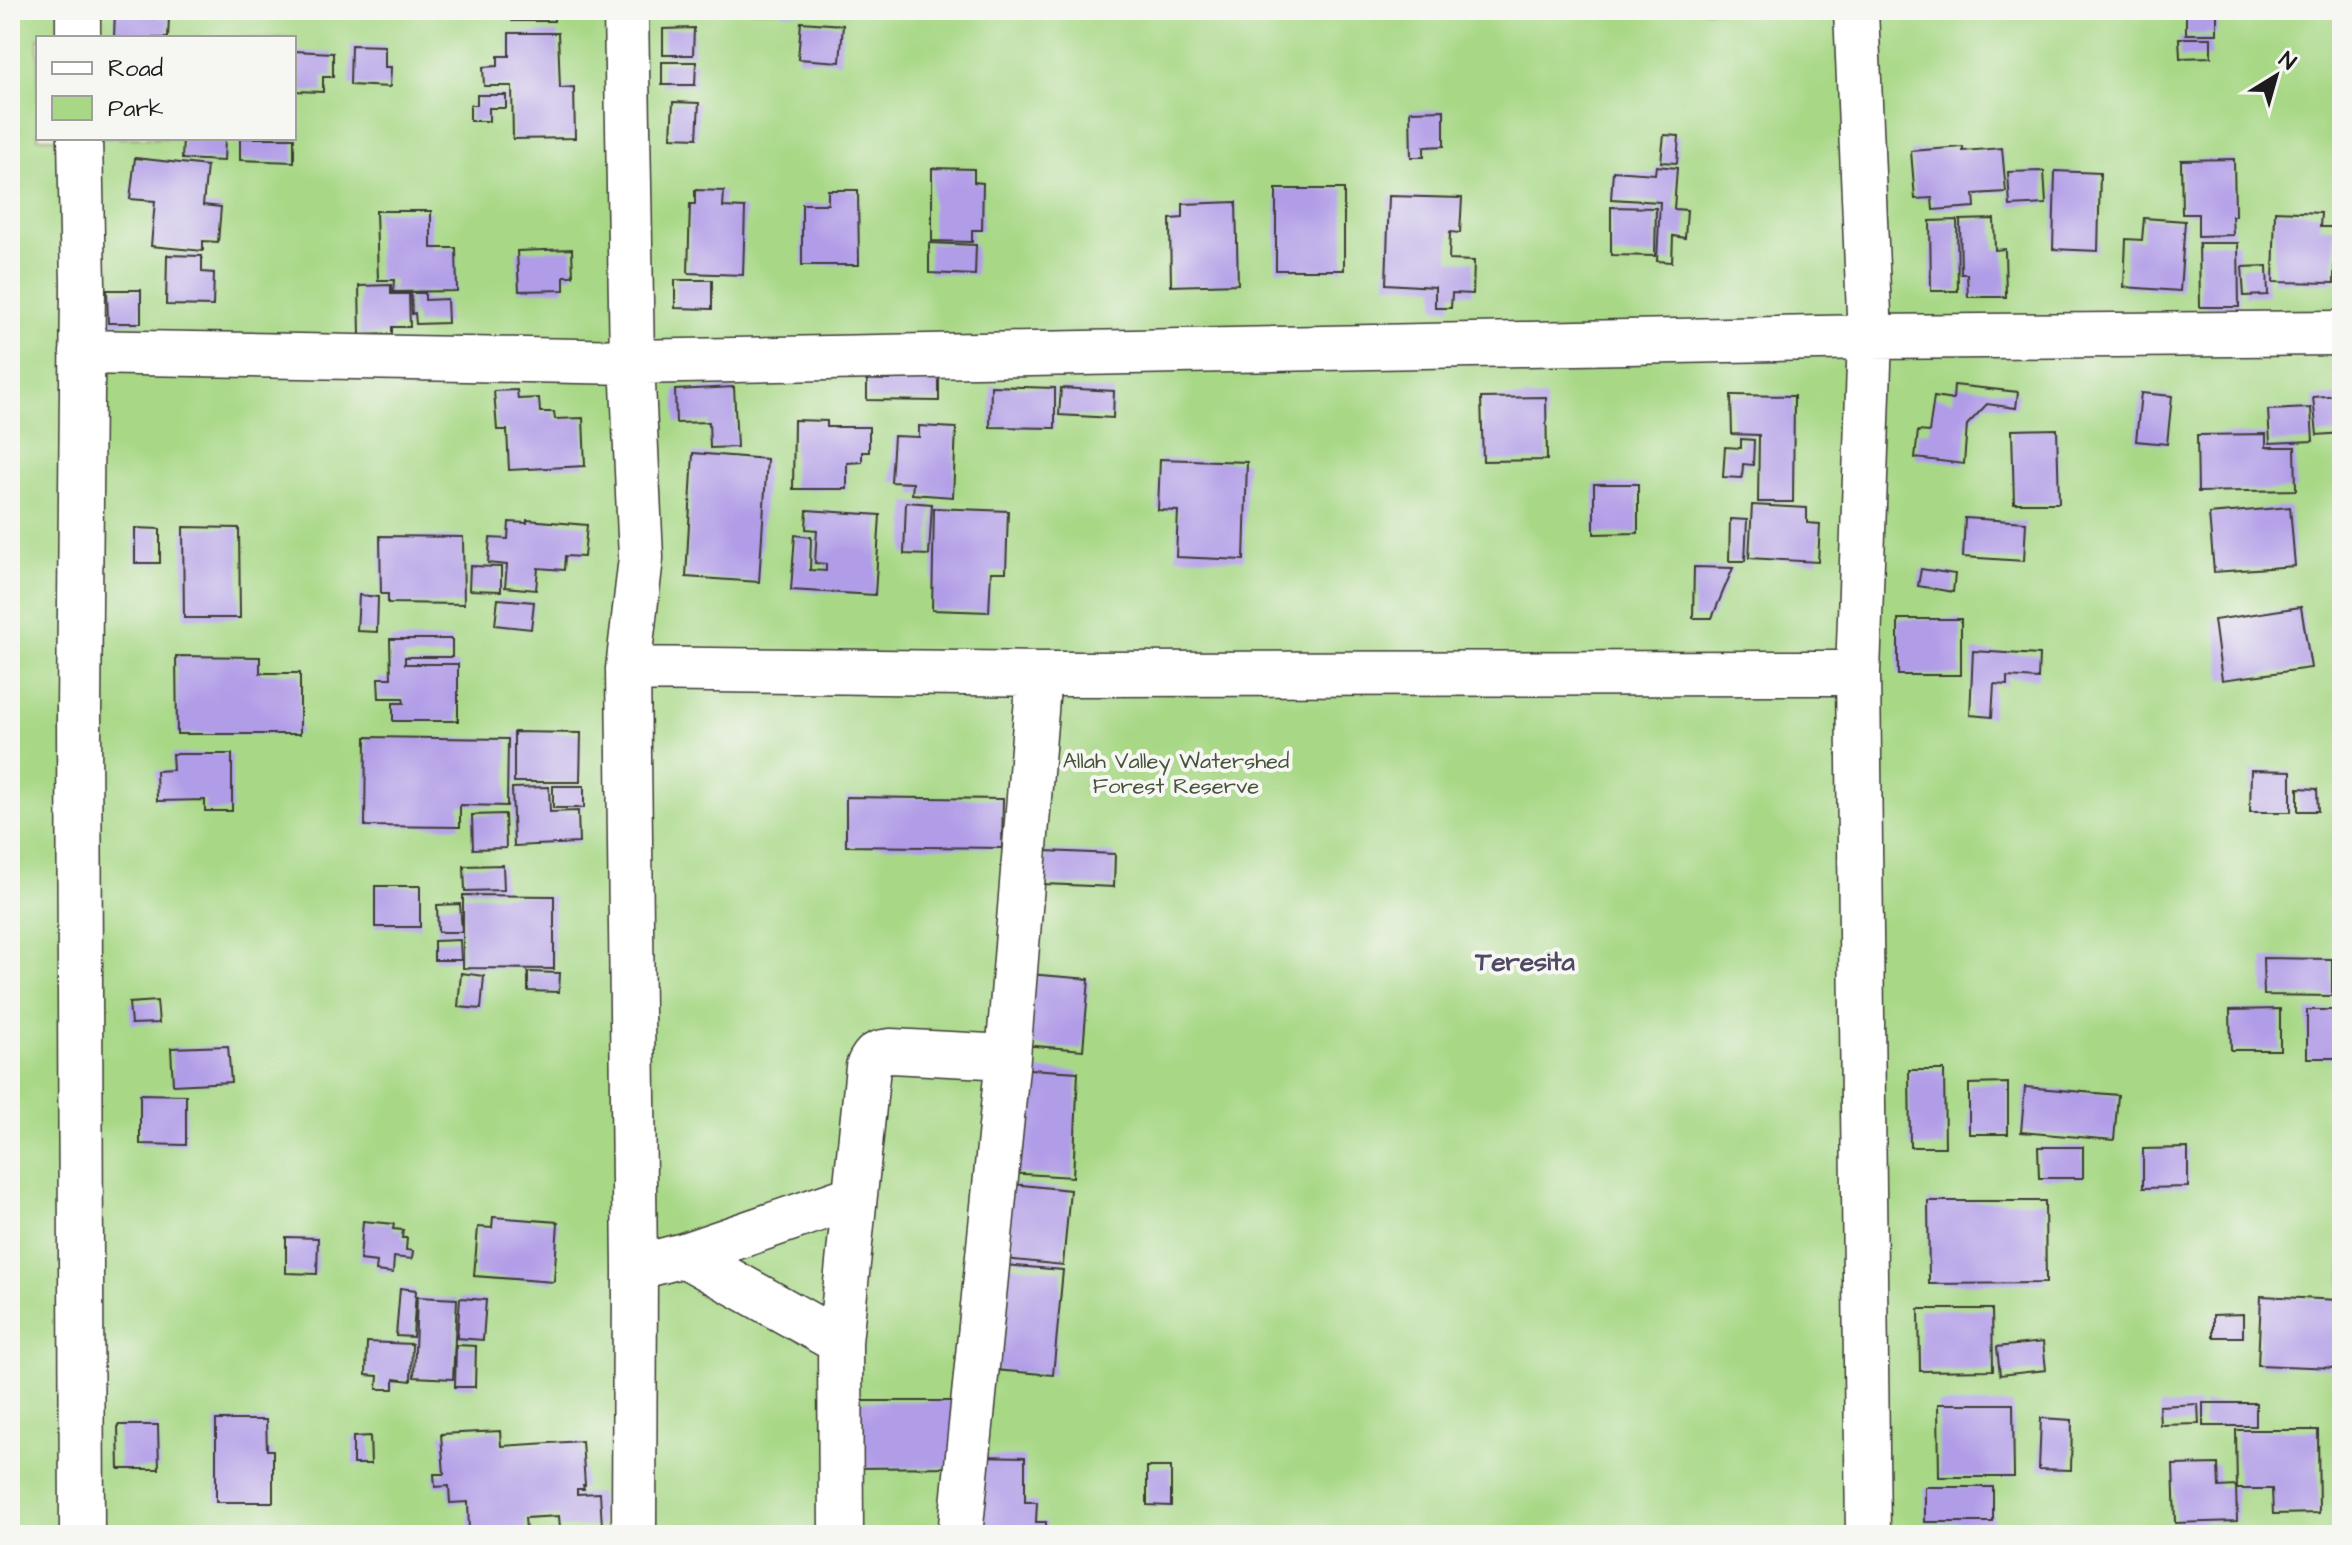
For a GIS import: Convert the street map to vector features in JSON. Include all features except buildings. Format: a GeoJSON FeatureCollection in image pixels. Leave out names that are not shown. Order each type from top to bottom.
{"type":"FeatureCollection","features":[{"type":"Feature","properties":{"kind":"street"},"geometry":{"type":"LineString","coordinates":[[78,10],[78,36]]}},
{"type":"Feature","properties":{"kind":"street"},"geometry":{"type":"LineString","coordinates":[[626,10],[632,362],[641,558],[628,669],[635,1268],[634,1535]]}},
{"type":"Feature","properties":{"kind":"street"},"geometry":{"type":"LineString","coordinates":[[1856,10],[1870,337],[1858,673],[1868,1535]]}},
{"type":"Feature","properties":{"kind":"street"},"geometry":{"type":"LineString","coordinates":[[80,140],[82,1535]]}},
{"type":"Feature","properties":{"kind":"street"},"geometry":{"type":"LineString","coordinates":[[82,352],[632,362],[1870,337],[2342,333]]}},
{"type":"Feature","properties":{"kind":"street"},"geometry":{"type":"LineString","coordinates":[[628,669],[1039,674],[1858,673]]}},
{"type":"Feature","properties":{"kind":"street"},"geometry":{"type":"LineString","coordinates":[[960,1535],[1008,1057],[1039,674]]}},
{"type":"Feature","properties":{"kind":"street"},"geometry":{"type":"LineString","coordinates":[[841,1535],[840,1342],[871,1057],[878,1052],[891,1051],[1008,1057]]}},
{"type":"Feature","properties":{"kind":"street"},"geometry":{"type":"LineString","coordinates":[[635,1268],[684,1255],[854,1197]]}},
{"type":"Feature","properties":{"kind":"street"},"geometry":{"type":"LineString","coordinates":[[684,1255],[840,1342]]}},
{"type":"Feature","properties":{"kind":"green space","name":"Allah Valley Watershed Forest Reserve"},"geometry":{"type":"Polygon","coordinates":[[[10,10],[2342,10],[2342,1535],[10,1535],[10,10]]]}},
{"type":"Feature","properties":{"kind":"district","name":"Teresita"},"geometry":{"type":"Point","coordinates":[1525,961]}}]}
